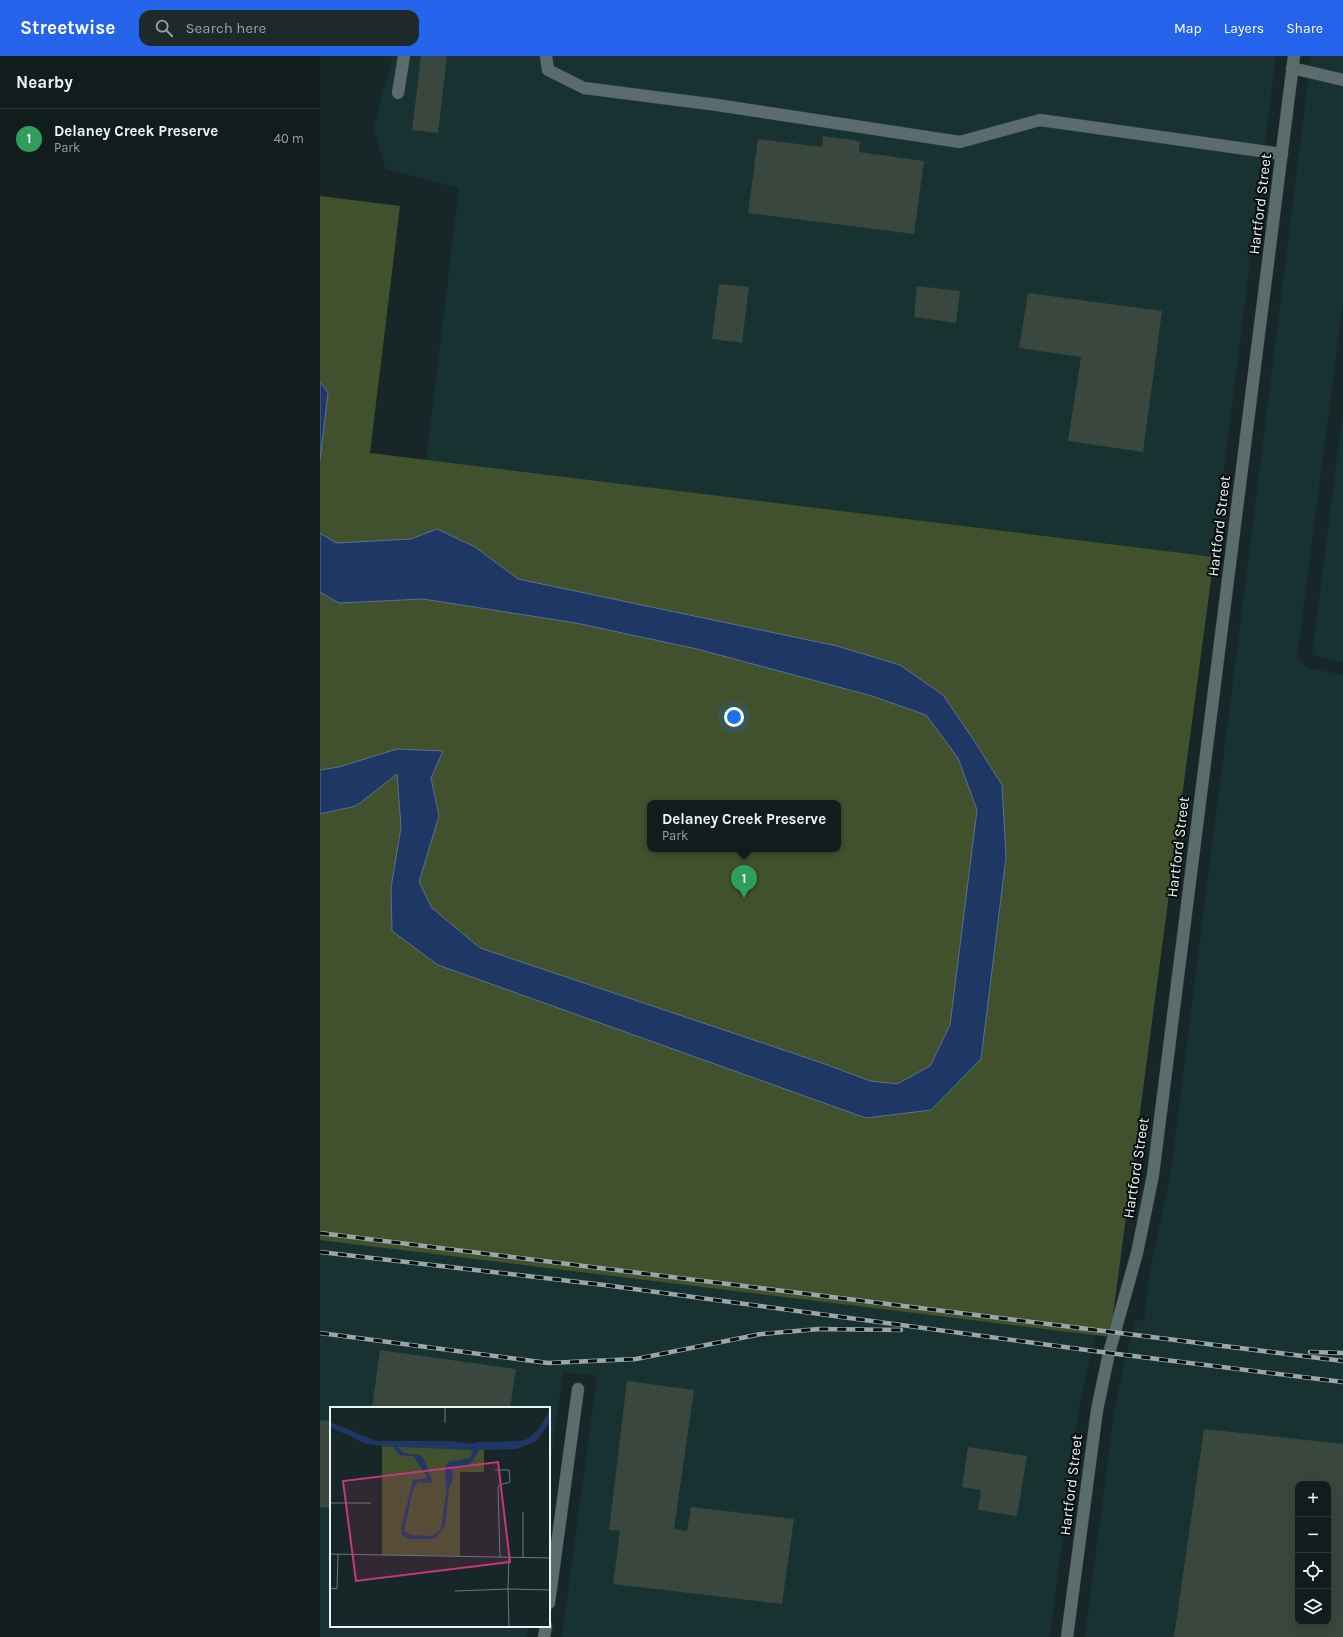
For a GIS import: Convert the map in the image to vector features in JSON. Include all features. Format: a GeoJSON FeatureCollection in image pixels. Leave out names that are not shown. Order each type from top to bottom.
{"type":"FeatureCollection","features":[{"type":"Feature","properties":{"kind":"street"},"geometry":{"type":"LineString","coordinates":[[398,93],[404,56]]}},
{"type":"Feature","properties":{"kind":"street"},"geometry":{"type":"LineString","coordinates":[[546,56],[548,70],[584,88],[717,105],[960,142],[1040,120],[1282,154]]}},
{"type":"Feature","properties":{"kind":"street"},"geometry":{"type":"LineString","coordinates":[[1293,62],[1343,80]]}},
{"type":"Feature","properties":{"kind":"street","name":"Hartford Street"},"geometry":{"type":"LineString","coordinates":[[1067,1637],[1096,1410],[1109,1353],[1137,1253],[1153,1175],[1293,62]]}},
{"type":"Feature","properties":{"kind":"street"},"geometry":{"type":"LineString","coordinates":[[550,1596],[578,1389]]}},
{"type":"Feature","properties":{"kind":"street"},"geometry":{"type":"LineString","coordinates":[[544,1637],[546,1627]]}},
{"type":"Feature","properties":{"kind":"shaded area"},"geometry":{"type":"Polygon","coordinates":[[[393,56],[1276,56],[1209,589],[424,478],[459,188],[386,169],[373,129],[393,56]]]}},
{"type":"Feature","properties":{"kind":"shaded area"},"geometry":{"type":"Polygon","coordinates":[[[1311,56],[1343,56],[1343,302],[1297,657],[1302,664],[1309,668],[1343,675],[1343,1637],[1085,1637],[1114,1412],[1126,1356],[1136,1320],[1144,1321],[1150,1271],[1170,1177],[1311,56]]]}},
{"type":"Feature","properties":{"kind":"shaded area"},"geometry":{"type":"Polygon","coordinates":[[[1343,411],[1343,662],[1312,655],[1343,411]]]}},
{"type":"Feature","properties":{"kind":"shaded area"},"geometry":{"type":"Polygon","coordinates":[[[320,1231],[1101,1317],[1092,1349],[1079,1408],[1050,1637],[562,1637],[597,1376],[563,1372],[550,1466],[550,1407],[330,1407],[330,1627],[528,1627],[527,1637],[320,1637],[320,1231]]]}},
{"type":"Feature","properties":{"kind":"green space"},"geometry":{"type":"Polygon","coordinates":[[[320,196],[400,206],[370,453],[1214,557],[1110,1337],[320,1240],[320,196]]]}},
{"type":"Feature","properties":{"kind":"water"},"geometry":{"type":"Polygon","coordinates":[[[320,381],[328,393],[320,460],[320,381]]]}},
{"type":"Feature","properties":{"kind":"water"},"geometry":{"type":"Polygon","coordinates":[[[437,529],[475,547],[518,579],[837,646],[900,665],[943,695],[1002,785],[1006,857],[981,1059],[931,1110],[866,1118],[438,965],[392,931],[391,888],[401,827],[397,774],[356,806],[320,814],[320,770],[339,767],[397,749],[443,751],[431,778],[439,816],[419,882],[432,908],[480,948],[825,1064],[870,1081],[897,1084],[930,1066],[950,1025],[977,810],[958,758],[926,715],[872,696],[697,649],[576,623],[423,599],[339,603],[320,592],[320,533],[336,543],[411,539],[437,529]]]}},
{"type":"Feature","properties":{"kind":"building"},"geometry":{"type":"Polygon","coordinates":[[[421,56],[447,56],[438,133],[412,130],[421,56]]]}},
{"type":"Feature","properties":{"kind":"building"},"geometry":{"type":"Polygon","coordinates":[[[823,136],[860,141],[859,152],[924,161],[914,234],[748,213],[758,139],[822,147],[823,136]]]}},
{"type":"Feature","properties":{"kind":"building"},"geometry":{"type":"Polygon","coordinates":[[[719,284],[749,287],[742,343],[712,339],[719,284]]]}},
{"type":"Feature","properties":{"kind":"building"},"geometry":{"type":"Polygon","coordinates":[[[917,286],[960,291],[956,323],[914,317],[917,286]]]}},
{"type":"Feature","properties":{"kind":"building"},"geometry":{"type":"Polygon","coordinates":[[[1028,293],[1162,311],[1143,452],[1068,441],[1081,357],[1019,348],[1028,293]]]}},
{"type":"Feature","properties":{"kind":"building"},"geometry":{"type":"Polygon","coordinates":[[[380,1350],[516,1369],[510,1407],[372,1407],[380,1350]]]}},
{"type":"Feature","properties":{"kind":"building"},"geometry":{"type":"Polygon","coordinates":[[[627,1381],[694,1390],[674,1529],[687,1531],[691,1507],[794,1519],[782,1604],[613,1584],[620,1531],[609,1530],[627,1381]]]}},
{"type":"Feature","properties":{"kind":"building"},"geometry":{"type":"Polygon","coordinates":[[[320,1420],[330,1421],[330,1508],[320,1507],[320,1420]]]}},
{"type":"Feature","properties":{"kind":"building"},"geometry":{"type":"Polygon","coordinates":[[[1204,1429],[1343,1444],[1343,1637],[1174,1637],[1204,1429]]]}},
{"type":"Feature","properties":{"kind":"building"},"geometry":{"type":"Polygon","coordinates":[[[968,1447],[1027,1456],[1017,1516],[978,1510],[981,1490],[962,1487],[968,1447]]]}},
{"type":"Feature","properties":{"kind":"railway"},"geometry":{"type":"LineString","coordinates":[[320,1233],[1343,1361]]}},
{"type":"Feature","properties":{"kind":"railway"},"geometry":{"type":"LineString","coordinates":[[320,1252],[604,1285],[1109,1353],[1343,1382]]}},
{"type":"Feature","properties":{"kind":"railway"},"geometry":{"type":"LineString","coordinates":[[320,1333],[548,1363],[636,1359],[761,1334],[819,1329],[901,1330]]}},
{"type":"Feature","properties":{"kind":"railway"},"geometry":{"type":"LineString","coordinates":[[1310,1352],[1343,1353]]}},
{"type":"Feature","properties":{"kind":"place","name":"Delaney Creek Preserve"},"geometry":{"type":"Point","coordinates":[744,898]}}]}
